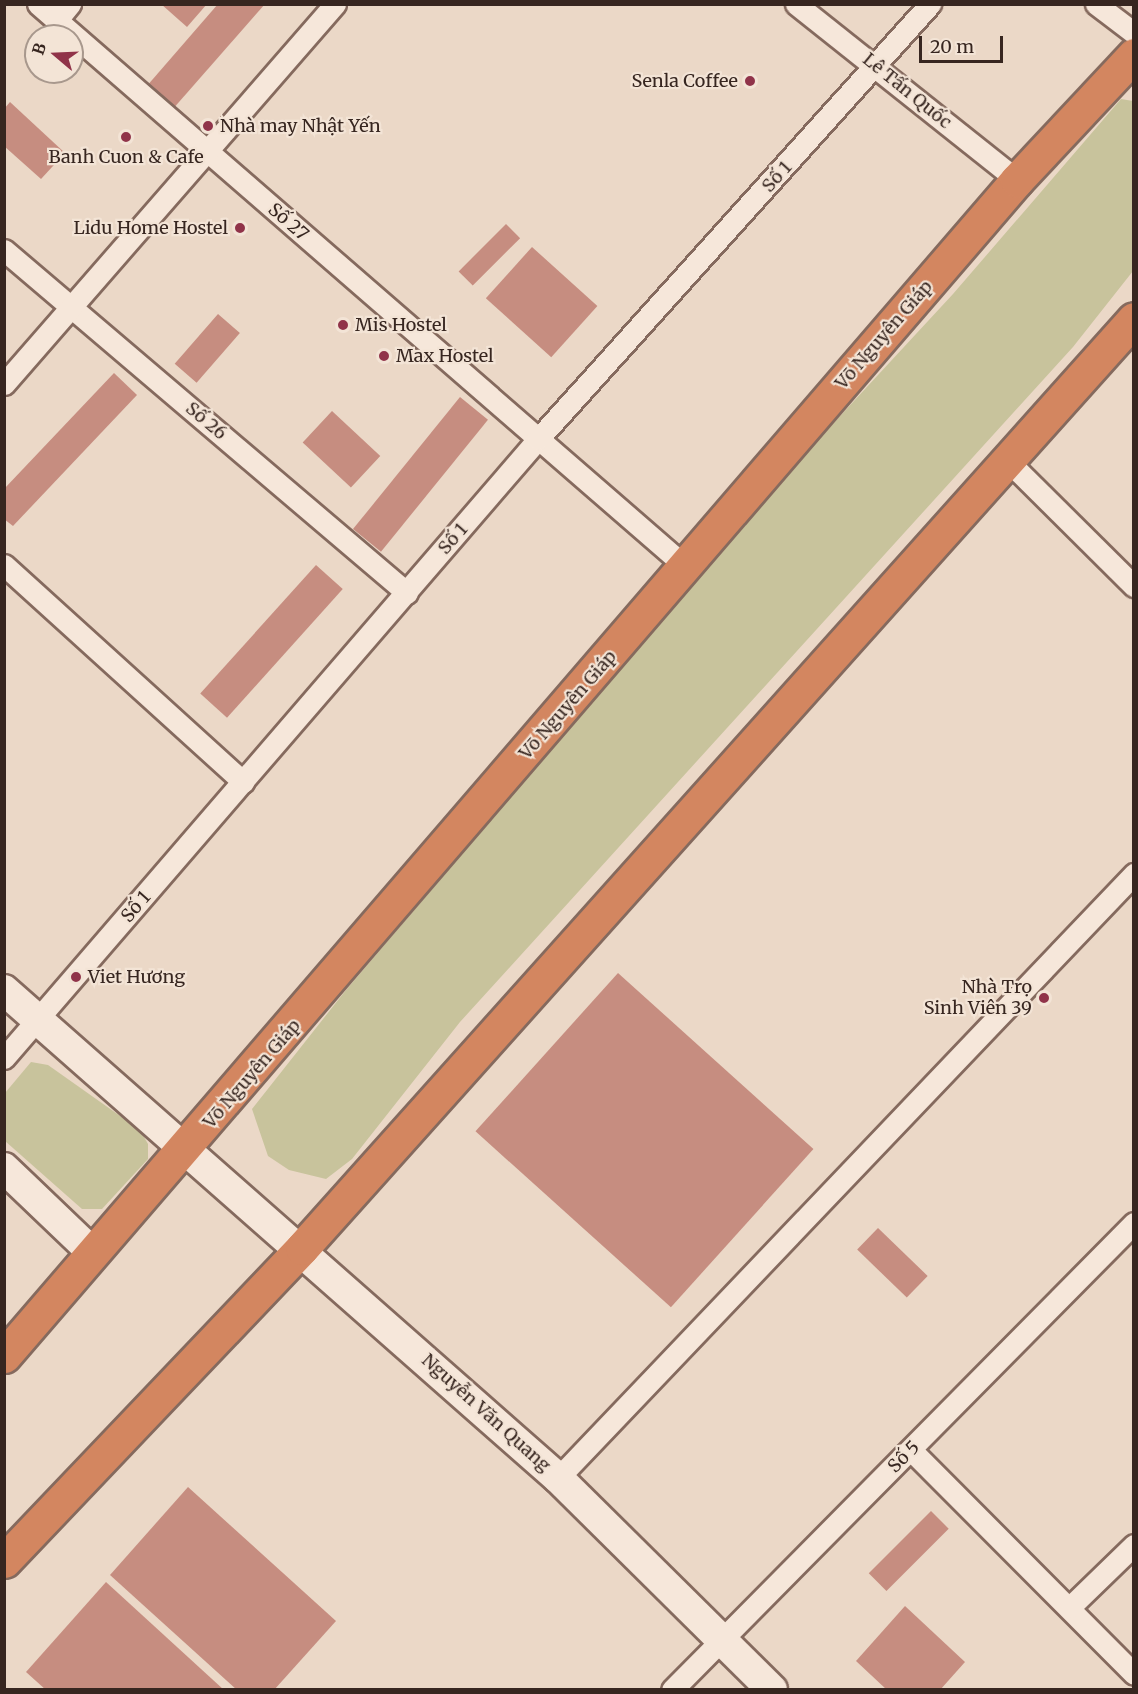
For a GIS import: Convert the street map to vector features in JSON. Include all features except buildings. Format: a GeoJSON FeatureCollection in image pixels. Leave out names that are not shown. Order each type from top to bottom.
{"type":"FeatureCollection","features":[{"type":"Feature","properties":{"kind":"highway","name":"Võ Nguyên Giáp"},"geometry":{"type":"LineString","coordinates":[[4,1356],[93,1253],[189,1148],[1017,180],[1134,55]]}},
{"type":"Feature","properties":{"kind":"highway"},"geometry":{"type":"LineString","coordinates":[[4,1561],[302,1248],[1134,319]]}},
{"type":"Feature","properties":{"kind":"street","name":"Số 27"},"geometry":{"type":"LineString","coordinates":[[38,4],[64,12],[209,153],[686,567]]}},
{"type":"Feature","properties":{"kind":"street"},"geometry":{"type":"LineString","coordinates":[[4,384],[209,153],[335,4]]}},
{"type":"Feature","properties":{"kind":"street","name":"Lê Tấn Quốc"},"geometry":{"type":"LineString","coordinates":[[796,4],[878,67],[1017,180]]}},
{"type":"Feature","properties":{"kind":"street","name":"Số 1"},"geometry":{"type":"LineString","coordinates":[[4,1058],[538,439],[878,67],[930,4]]}},
{"type":"Feature","properties":{"kind":"street"},"geometry":{"type":"LineString","coordinates":[[1096,4],[1134,33]]}},
{"type":"Feature","properties":{"kind":"street","name":"Số 26"},"geometry":{"type":"LineString","coordinates":[[4,250],[407,593]]}},
{"type":"Feature","properties":{"kind":"street"},"geometry":{"type":"LineString","coordinates":[[1006,460],[1134,586]]}},
{"type":"Feature","properties":{"kind":"street"},"geometry":{"type":"LineString","coordinates":[[4,565],[243,782]]}},
{"type":"Feature","properties":{"kind":"street"},"geometry":{"type":"LineString","coordinates":[[558,1478],[1134,874]]}},
{"type":"Feature","properties":{"kind":"street","name":"Nguyễn Văn Quang"},"geometry":{"type":"LineString","coordinates":[[4,990],[189,1148],[558,1478],[772,1689]]}},
{"type":"Feature","properties":{"kind":"street"},"geometry":{"type":"LineString","coordinates":[[4,1168],[93,1253]]}},
{"type":"Feature","properties":{"kind":"street","name":"Số 5"},"geometry":{"type":"LineString","coordinates":[[672,1689],[911,1450],[1134,1222]]}},
{"type":"Feature","properties":{"kind":"street"},"geometry":{"type":"LineString","coordinates":[[911,1450],[1070,1607],[1134,1674]]}},
{"type":"Feature","properties":{"kind":"street"},"geometry":{"type":"LineString","coordinates":[[1070,1607],[1134,1545]]}},
{"type":"Feature","properties":{"kind":"shaded area"},"geometry":{"type":"Polygon","coordinates":[[[1121,99],[1133,101],[1133,271],[1073,347],[460,1022],[352,1159],[326,1179],[289,1170],[268,1156],[252,1109],[346,990],[778,483],[953,294],[1121,99]]]}},
{"type":"Feature","properties":{"kind":"shaded area"},"geometry":{"type":"Polygon","coordinates":[[[31,1062],[48,1065],[140,1130],[148,1144],[148,1159],[102,1209],[82,1209],[5,1141],[5,1093],[31,1062]]]}},
{"type":"Feature","properties":{"kind":"place","name":"Senla Coffee"},"geometry":{"type":"Point","coordinates":[750,81]}},
{"type":"Feature","properties":{"kind":"place","name":"Nhà may Nhật Yến"},"geometry":{"type":"Point","coordinates":[208,126]}},
{"type":"Feature","properties":{"kind":"place","name":"Banh Cuon & Cafe"},"geometry":{"type":"Point","coordinates":[126,137]}},
{"type":"Feature","properties":{"kind":"place","name":"Lidu Home Hostel"},"geometry":{"type":"Point","coordinates":[240,228]}},
{"type":"Feature","properties":{"kind":"place","name":"Mis Hostel"},"geometry":{"type":"Point","coordinates":[343,325]}},
{"type":"Feature","properties":{"kind":"place","name":"Max Hostel"},"geometry":{"type":"Point","coordinates":[384,356]}},
{"type":"Feature","properties":{"kind":"place","name":"Viet Hương"},"geometry":{"type":"Point","coordinates":[76,977]}},
{"type":"Feature","properties":{"kind":"place","name":"Nhà Trọ Sinh Viên 39"},"geometry":{"type":"Point","coordinates":[1044,998]}}]}
